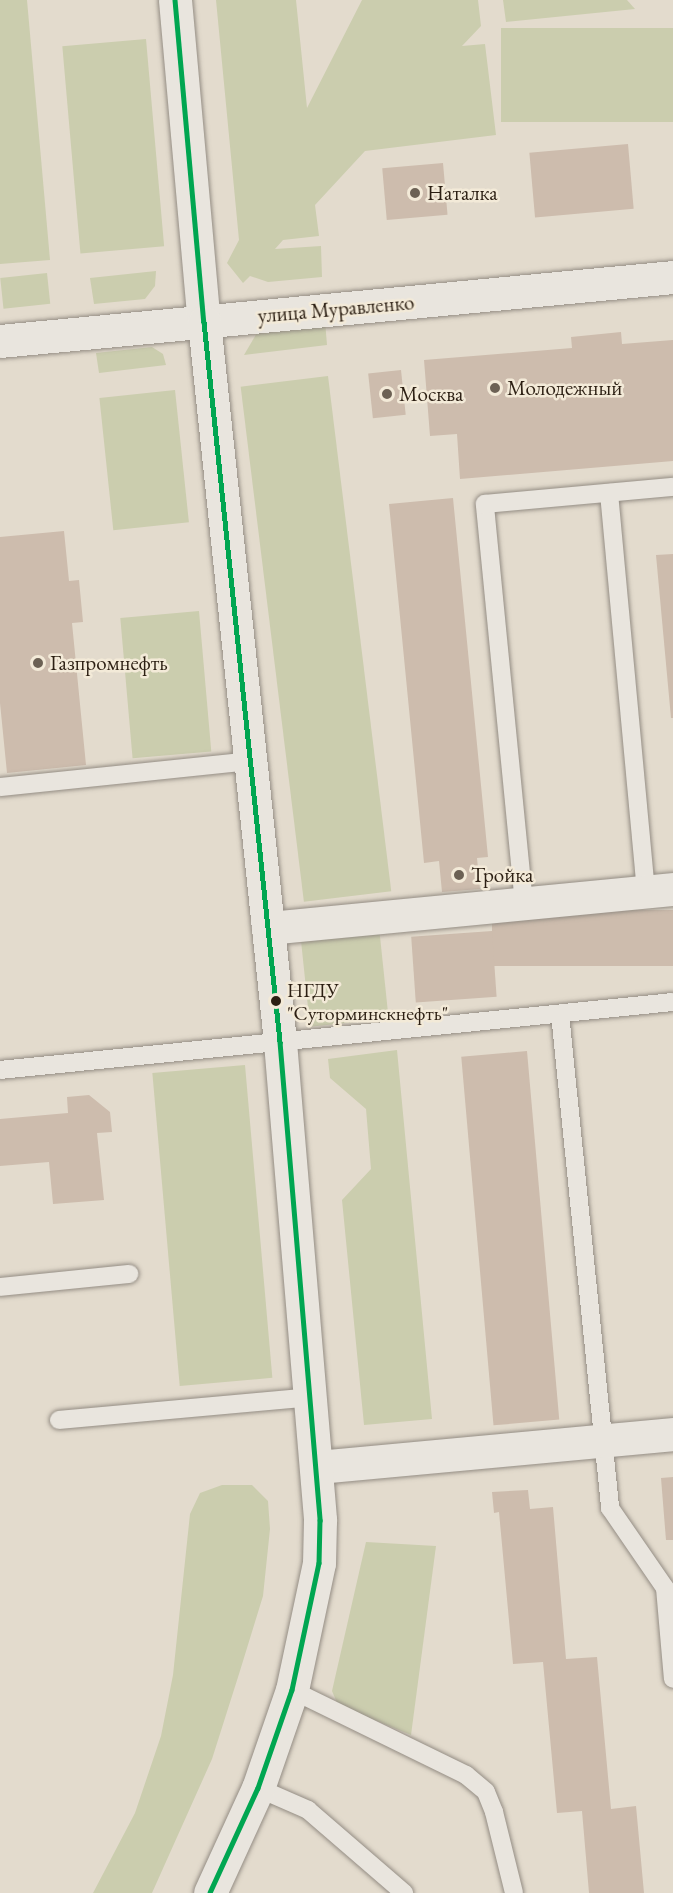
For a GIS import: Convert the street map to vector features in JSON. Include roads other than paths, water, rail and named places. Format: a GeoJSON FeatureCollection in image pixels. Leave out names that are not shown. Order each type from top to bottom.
{"type":"FeatureCollection","features":[{"type":"Feature","properties":{"kind":"main road"},"geometry":{"type":"LineString","coordinates":[[175,0],[204,322],[280,1042],[318,1467],[319,1563],[292,1690],[258,1788],[210,1893]]}},
{"type":"Feature","properties":{"kind":"main road","name":"улица Муравленко"},"geometry":{"type":"LineString","coordinates":[[0,341],[673,277]]}},
{"type":"Feature","properties":{"kind":"main road"},"geometry":{"type":"LineString","coordinates":[[268,928],[660,891]]}},
{"type":"Feature","properties":{"kind":"main road"},"geometry":{"type":"LineString","coordinates":[[318,1467],[673,1434]]}},
{"type":"Feature","properties":{"kind":"lane"},"geometry":{"type":"LineString","coordinates":[[524,904],[485,504],[673,487]]}},
{"type":"Feature","properties":{"kind":"lane"},"geometry":{"type":"LineString","coordinates":[[609,493],[660,891]]}},
{"type":"Feature","properties":{"kind":"lane"},"geometry":{"type":"LineString","coordinates":[[0,787],[251,761]]}},
{"type":"Feature","properties":{"kind":"lane"},"geometry":{"type":"LineString","coordinates":[[0,1070],[673,1002]]}},
{"type":"Feature","properties":{"kind":"lane"},"geometry":{"type":"LineString","coordinates":[[560,1014],[610,1508],[669,1588],[673,1679]]}},
{"type":"Feature","properties":{"kind":"lane"},"geometry":{"type":"LineString","coordinates":[[0,1287],[129,1274]]}},
{"type":"Feature","properties":{"kind":"lane"},"geometry":{"type":"LineString","coordinates":[[59,1420],[312,1396]]}},
{"type":"Feature","properties":{"kind":"lane"},"geometry":{"type":"LineString","coordinates":[[292,1690],[466,1775],[479,1786],[494,1812],[514,1893]]}},
{"type":"Feature","properties":{"kind":"lane"},"geometry":{"type":"LineString","coordinates":[[258,1788],[308,1810],[404,1893]]}},
{"type":"Feature","properties":{"kind":"place","name":"Наталка"},"geometry":{"type":"Point","coordinates":[415,193]}},
{"type":"Feature","properties":{"kind":"place","name":"Молодежный"},"geometry":{"type":"Point","coordinates":[495,388]}},
{"type":"Feature","properties":{"kind":"place","name":"Москва"},"geometry":{"type":"Point","coordinates":[387,394]}},
{"type":"Feature","properties":{"kind":"place","name":"Газпромнефть"},"geometry":{"type":"Point","coordinates":[38,663]}},
{"type":"Feature","properties":{"kind":"place","name":"Тройка"},"geometry":{"type":"Point","coordinates":[459,875]}},
{"type":"Feature","properties":{"kind":"place","name":"НГДУ \"Суторминскнефть\""},"geometry":{"type":"Point","coordinates":[276,1001]}}]}
